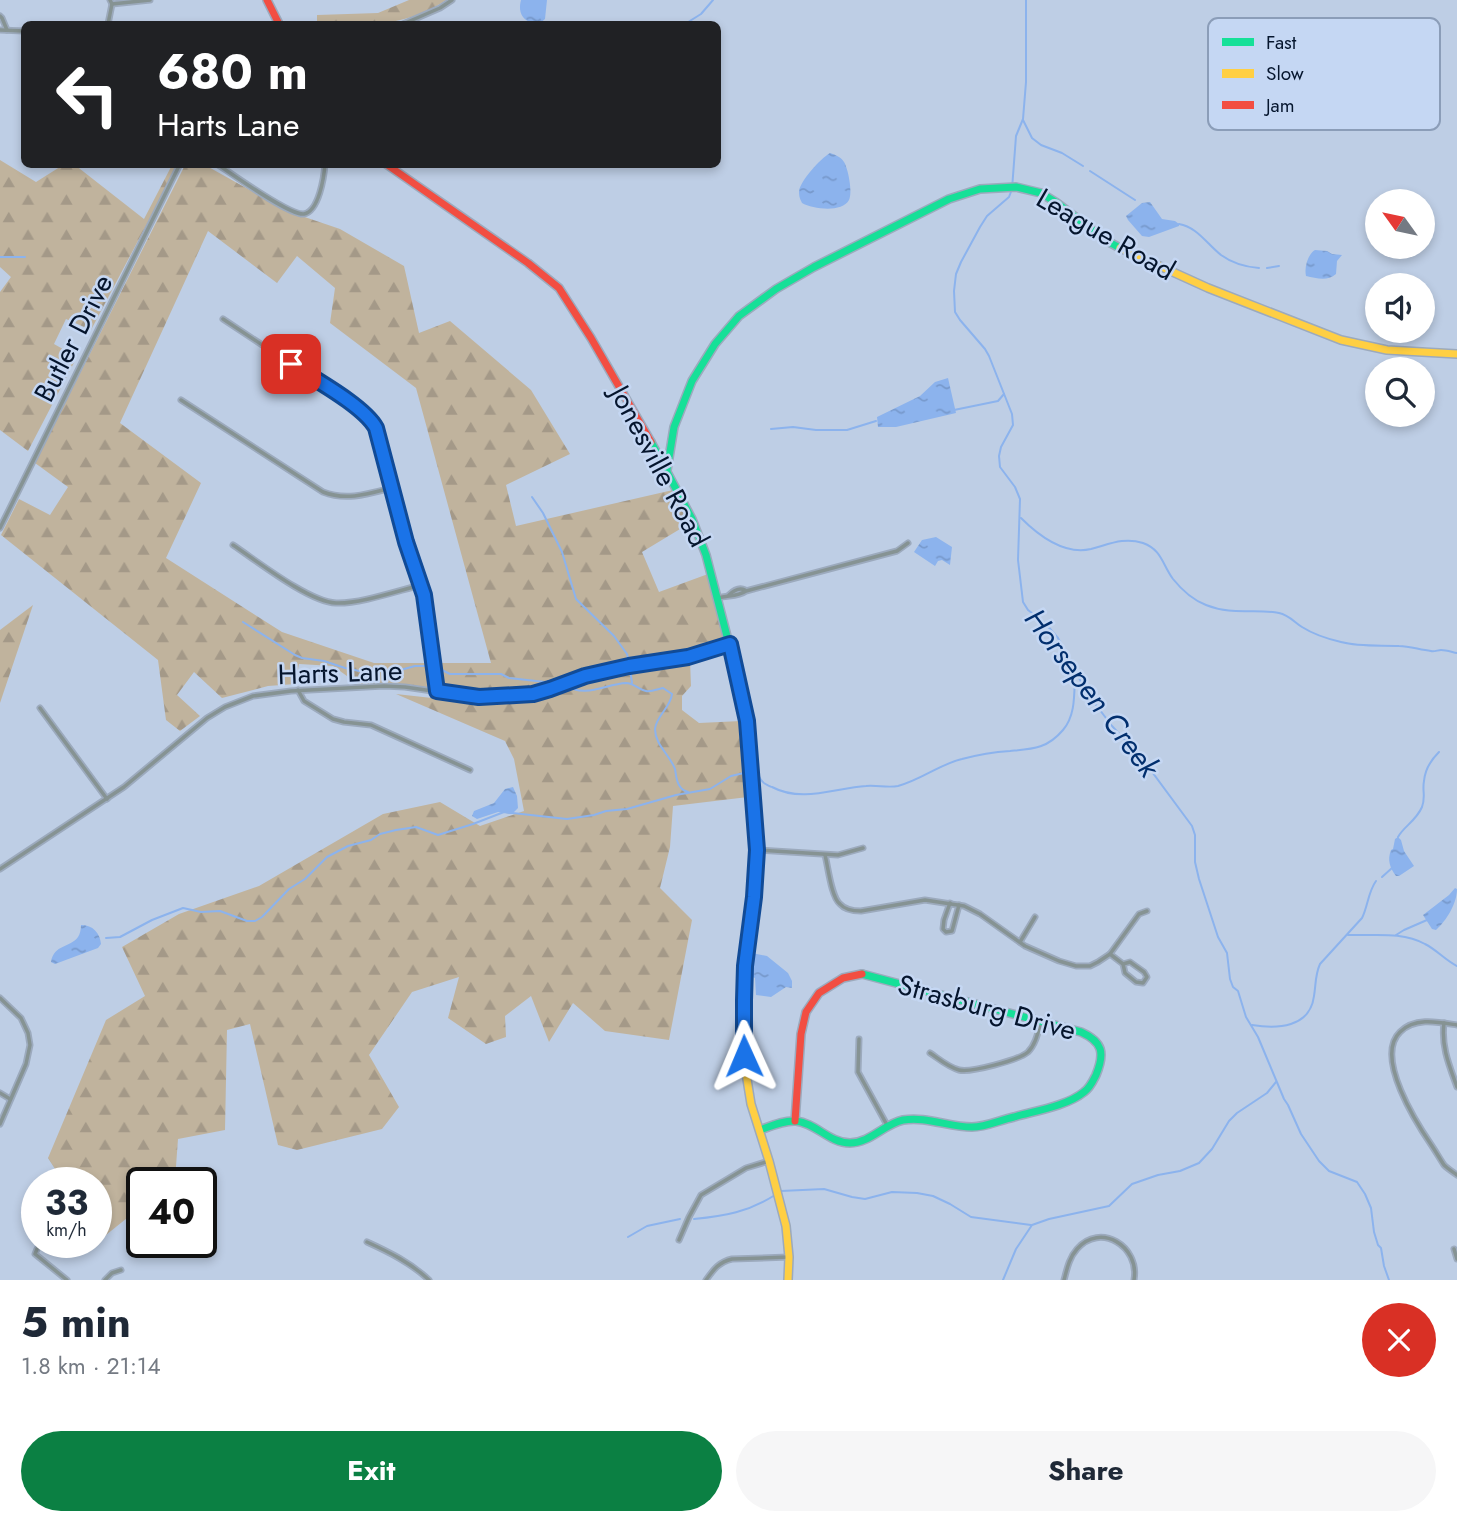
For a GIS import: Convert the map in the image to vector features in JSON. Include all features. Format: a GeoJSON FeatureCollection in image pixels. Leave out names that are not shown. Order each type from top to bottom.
{"type":"FeatureCollection","features":[{"type":"Feature","properties":{"kind":"street"},"geometry":{"type":"LineString","coordinates":[[108,21],[111,2],[150,0]]}},
{"type":"Feature","properties":{"kind":"street"},"geometry":{"type":"LineString","coordinates":[[267,0],[278,21]]}},
{"type":"Feature","properties":{"kind":"street"},"geometry":{"type":"LineString","coordinates":[[410,21],[452,0]]}},
{"type":"Feature","properties":{"kind":"street"},"geometry":{"type":"LineString","coordinates":[[0,16],[7,30]]}},
{"type":"Feature","properties":{"kind":"street"},"geometry":{"type":"LineString","coordinates":[[0,30],[21,31]]}},
{"type":"Feature","properties":{"kind":"street","name":"Butler Drive"},"geometry":{"type":"LineString","coordinates":[[0,528],[178,168]]}},
{"type":"Feature","properties":{"kind":"street"},"geometry":{"type":"LineString","coordinates":[[223,168],[267,197],[303,214],[309,212],[315,204],[322,186],[324,168]]}},
{"type":"Feature","properties":{"kind":"street","name":"Jonesville Road"},"geometry":{"type":"LineString","coordinates":[[392,168],[523,259],[559,288],[667,470],[701,539],[745,706],[757,850],[745,966],[743,1032],[747,1086],[786,1226],[788,1280]]}},
{"type":"Feature","properties":{"kind":"street","name":"League Road"},"geometry":{"type":"LineString","coordinates":[[667,470],[674,427],[692,381],[724,332],[746,310],[814,267],[949,199],[980,189],[1016,187],[1033,190],[1048,197],[1107,240],[1130,253],[1185,278],[1341,340],[1362,346],[1408,352],[1457,354]]}},
{"type":"Feature","properties":{"kind":"street"},"geometry":{"type":"LineString","coordinates":[[223,319],[368,416],[378,432],[406,542],[426,604],[437,691]]}},
{"type":"Feature","properties":{"kind":"street"},"geometry":{"type":"LineString","coordinates":[[181,400],[323,492],[348,497],[391,488]]}},
{"type":"Feature","properties":{"kind":"street"},"geometry":{"type":"LineString","coordinates":[[718,598],[740,595],[746,591],[897,551],[908,542]]}},
{"type":"Feature","properties":{"kind":"street"},"geometry":{"type":"LineString","coordinates":[[233,545],[305,593],[325,602],[346,603],[421,585]]}},
{"type":"Feature","properties":{"kind":"street","name":"Harts Lane"},"geometry":{"type":"LineString","coordinates":[[0,869],[139,776],[217,711],[253,696],[298,690],[384,686],[479,697],[533,694],[585,676],[688,657],[730,644]]}},
{"type":"Feature","properties":{"kind":"street"},"geometry":{"type":"LineString","coordinates":[[298,690],[304,701],[333,719],[371,725],[470,770]]}},
{"type":"Feature","properties":{"kind":"street"},"geometry":{"type":"LineString","coordinates":[[40,708],[107,799]]}},
{"type":"Feature","properties":{"kind":"street"},"geometry":{"type":"LineString","coordinates":[[757,850],[825,855],[846,854],[863,848]]}},
{"type":"Feature","properties":{"kind":"street"},"geometry":{"type":"LineString","coordinates":[[825,855],[835,897],[839,904],[852,911],[925,900],[960,905],[979,914],[1020,942],[1059,961],[1076,966],[1090,966],[1110,954],[1139,914],[1147,911]]}},
{"type":"Feature","properties":{"kind":"street"},"geometry":{"type":"LineString","coordinates":[[950,903],[944,920],[943,929],[946,932],[953,931],[960,905]]}},
{"type":"Feature","properties":{"kind":"street"},"geometry":{"type":"LineString","coordinates":[[1020,942],[1035,917]]}},
{"type":"Feature","properties":{"kind":"street"},"geometry":{"type":"LineString","coordinates":[[1110,954],[1123,964],[1125,973],[1136,982],[1143,983],[1147,977],[1144,972],[1130,962],[1123,964]]}},
{"type":"Feature","properties":{"kind":"street","name":"Strasburg Drive"},"geometry":{"type":"LineString","coordinates":[[861,974],[1092,1036],[1102,1053],[1102,1061],[1095,1078],[1082,1094],[977,1127],[958,1127],[911,1119],[887,1125],[854,1143],[845,1143],[795,1121],[801,1034],[806,1012],[819,993],[843,978],[861,974]]}},
{"type":"Feature","properties":{"kind":"street"},"geometry":{"type":"LineString","coordinates":[[0,998],[21,1018],[29,1037],[28,1058],[0,1124]]}},
{"type":"Feature","properties":{"kind":"street"},"geometry":{"type":"LineString","coordinates":[[930,1053],[959,1070],[970,1071],[994,1065],[1024,1055],[1030,1050],[1041,1021]]}},
{"type":"Feature","properties":{"kind":"street"},"geometry":{"type":"LineString","coordinates":[[1457,1025],[1429,1021],[1408,1027],[1400,1032],[1392,1045],[1393,1067],[1407,1105],[1444,1165],[1457,1175]]}},
{"type":"Feature","properties":{"kind":"street"},"geometry":{"type":"LineString","coordinates":[[1444,1023],[1444,1047],[1457,1087]]}},
{"type":"Feature","properties":{"kind":"street"},"geometry":{"type":"LineString","coordinates":[[859,1039],[858,1072],[887,1125]]}},
{"type":"Feature","properties":{"kind":"street"},"geometry":{"type":"LineString","coordinates":[[0,1093],[10,1099]]}},
{"type":"Feature","properties":{"kind":"street"},"geometry":{"type":"LineString","coordinates":[[760,1130],[795,1121]]}},
{"type":"Feature","properties":{"kind":"street"},"geometry":{"type":"LineString","coordinates":[[679,1240],[701,1195],[746,1168],[769,1161]]}},
{"type":"Feature","properties":{"kind":"street"},"geometry":{"type":"LineString","coordinates":[[1064,1280],[1070,1259],[1079,1247],[1089,1240],[1100,1238],[1115,1241],[1129,1251],[1135,1265],[1134,1280]]}},
{"type":"Feature","properties":{"kind":"street"},"geometry":{"type":"LineString","coordinates":[[367,1242],[415,1268],[429,1280]]}},
{"type":"Feature","properties":{"kind":"street"},"geometry":{"type":"LineString","coordinates":[[1454,1249],[1457,1259]]}},
{"type":"Feature","properties":{"kind":"street"},"geometry":{"type":"LineString","coordinates":[[706,1280],[724,1261],[789,1257]]}},
{"type":"Feature","properties":{"kind":"street"},"geometry":{"type":"LineString","coordinates":[[40,1258],[67,1280]]}},
{"type":"Feature","properties":{"kind":"street"},"geometry":{"type":"LineString","coordinates":[[105,1280],[112,1273],[121,1270]]}},
{"type":"Feature","properties":{"kind":"green space"},"geometry":{"type":"Polygon","coordinates":[[[409,0],[446,0],[415,16],[395,21],[317,21],[317,15],[378,13],[409,0]]]}},
{"type":"Feature","properties":{"kind":"green space"},"geometry":{"type":"Polygon","coordinates":[[[0,160],[36,182],[58,168],[79,168],[144,219],[170,168],[176,168],[91,330],[66,319],[54,344],[77,357],[28,451],[0,430],[0,292],[11,277],[0,267],[0,160]]]}},
{"type":"Feature","properties":{"kind":"green space"},"geometry":{"type":"Polygon","coordinates":[[[183,168],[210,168],[287,211],[340,229],[404,266],[419,333],[450,321],[531,390],[570,454],[506,485],[516,526],[673,490],[690,523],[642,552],[659,592],[708,574],[724,642],[599,668],[526,692],[465,693],[441,689],[437,663],[491,663],[416,388],[330,323],[335,288],[297,256],[277,283],[208,231],[120,423],[201,483],[166,558],[282,632],[374,663],[430,663],[434,688],[404,684],[358,684],[333,666],[299,664],[295,684],[268,686],[222,698],[194,672],[177,695],[200,716],[180,731],[166,720],[158,660],[1,535],[19,499],[50,515],[68,487],[35,463],[183,168]]]}},
{"type":"Feature","properties":{"kind":"green space"},"geometry":{"type":"Polygon","coordinates":[[[33,605],[0,703],[0,630],[33,605]]]}},
{"type":"Feature","properties":{"kind":"green space"},"geometry":{"type":"Polygon","coordinates":[[[690,660],[691,686],[682,696],[682,710],[699,723],[741,721],[748,797],[673,806],[670,847],[660,888],[692,920],[669,1040],[605,1031],[573,1003],[549,1042],[531,996],[505,1016],[506,1037],[486,1044],[448,1018],[459,977],[412,992],[369,1055],[399,1107],[382,1129],[297,1150],[278,1145],[250,1024],[227,1030],[225,1130],[178,1139],[176,1167],[126,1167],[126,1219],[112,1230],[112,1167],[54,1167],[48,1158],[106,1020],[145,996],[122,947],[179,914],[259,886],[383,814],[440,802],[480,826],[524,811],[514,759],[505,741],[396,694],[477,703],[544,698],[612,674],[690,660]]]}},
{"type":"Feature","properties":{"kind":"water"},"geometry":{"type":"Polygon","coordinates":[[[521,0],[547,0],[543,21],[528,21],[520,10],[521,0]]]}},
{"type":"Feature","properties":{"kind":"water"},"geometry":{"type":"Polygon","coordinates":[[[830,153],[840,157],[846,165],[850,186],[849,200],[834,208],[813,207],[802,203],[799,191],[803,181],[830,153]]]}},
{"type":"Feature","properties":{"kind":"water"},"geometry":{"type":"Polygon","coordinates":[[[1150,202],[1162,219],[1175,221],[1179,226],[1149,237],[1142,236],[1126,216],[1142,203],[1150,202]]]}},
{"type":"Feature","properties":{"kind":"water"},"geometry":{"type":"Polygon","coordinates":[[[1315,250],[1342,255],[1337,261],[1336,274],[1325,279],[1306,276],[1307,261],[1315,250]]]}},
{"type":"Feature","properties":{"kind":"water"},"geometry":{"type":"Polygon","coordinates":[[[948,378],[956,413],[896,427],[878,427],[877,417],[920,396],[935,382],[948,378]]]}},
{"type":"Feature","properties":{"kind":"water"},"geometry":{"type":"Polygon","coordinates":[[[936,537],[952,547],[950,565],[942,560],[935,566],[914,552],[922,540],[936,537]]]}},
{"type":"Feature","properties":{"kind":"water"},"geometry":{"type":"Polygon","coordinates":[[[513,787],[518,808],[512,814],[498,812],[477,819],[472,816],[474,811],[494,803],[505,789],[513,787]]]}},
{"type":"Feature","properties":{"kind":"water"},"geometry":{"type":"Polygon","coordinates":[[[1398,837],[1414,866],[1396,876],[1389,857],[1398,837]]]}},
{"type":"Feature","properties":{"kind":"water"},"geometry":{"type":"Polygon","coordinates":[[[1455,888],[1457,894],[1451,911],[1436,930],[1432,929],[1423,915],[1455,888]]]}},
{"type":"Feature","properties":{"kind":"water"},"geometry":{"type":"Polygon","coordinates":[[[81,925],[89,926],[97,933],[101,944],[98,948],[55,964],[51,962],[55,952],[78,937],[81,925]]]}},
{"type":"Feature","properties":{"kind":"water"},"geometry":{"type":"Polygon","coordinates":[[[752,953],[767,956],[788,973],[792,988],[786,987],[771,997],[756,995],[755,978],[750,976],[752,953]]]}},
{"type":"Feature","properties":{"kind":"waterway"},"geometry":{"type":"LineString","coordinates":[[690,21],[701,14],[713,0]]}},
{"type":"Feature","properties":{"kind":"waterway","name":"Horsepen Creek"},"geometry":{"type":"LineString","coordinates":[[1026,0],[1026,82],[1023,119],[1016,136],[1012,189],[1009,197],[987,216],[980,227],[956,274],[954,291],[955,312],[989,356],[1012,414],[1013,425],[999,456],[1000,467],[1015,487],[1020,499],[1018,560],[1023,602],[1058,638],[1087,693],[1144,761],[1192,826],[1199,879],[1218,937],[1227,953],[1230,979],[1238,991],[1246,1017],[1258,1037],[1301,1134],[1319,1161],[1329,1171],[1357,1182],[1365,1194],[1389,1280]]}},
{"type":"Feature","properties":{"kind":"waterway"},"geometry":{"type":"LineString","coordinates":[[1023,120],[1032,138],[1041,145],[1062,153],[1083,166]]}},
{"type":"Feature","properties":{"kind":"waterway"},"geometry":{"type":"LineString","coordinates":[[1090,171],[1135,200]]}},
{"type":"Feature","properties":{"kind":"waterway"},"geometry":{"type":"LineString","coordinates":[[1179,224],[1197,232],[1225,258],[1259,268]]}},
{"type":"Feature","properties":{"kind":"waterway"},"geometry":{"type":"LineString","coordinates":[[0,257],[25,257]]}},
{"type":"Feature","properties":{"kind":"waterway"},"geometry":{"type":"LineString","coordinates":[[1267,268],[1279,266]]}},
{"type":"Feature","properties":{"kind":"waterway"},"geometry":{"type":"LineString","coordinates":[[954,410],[998,401],[1004,394]]}},
{"type":"Feature","properties":{"kind":"waterway"},"geometry":{"type":"LineString","coordinates":[[771,429],[793,427],[847,430],[876,421]]}},
{"type":"Feature","properties":{"kind":"waterway"},"geometry":{"type":"LineString","coordinates":[[532,497],[562,552],[576,599],[614,636],[627,654],[629,662]]}},
{"type":"Feature","properties":{"kind":"waterway"},"geometry":{"type":"LineString","coordinates":[[1021,518],[1044,537],[1062,547],[1081,550],[1123,541],[1143,543],[1154,549],[1173,579],[1184,590],[1201,603],[1216,608],[1279,613],[1316,634],[1348,644],[1403,646],[1457,653]]}},
{"type":"Feature","properties":{"kind":"waterway"},"geometry":{"type":"LineString","coordinates":[[243,622],[302,658],[364,672],[393,672],[415,666],[431,666]]}},
{"type":"Feature","properties":{"kind":"waterway"},"geometry":{"type":"LineString","coordinates":[[438,668],[450,674],[501,674],[509,678],[560,682]]}},
{"type":"Feature","properties":{"kind":"waterway"},"geometry":{"type":"LineString","coordinates":[[630,669],[632,683]]}},
{"type":"Feature","properties":{"kind":"waterway"},"geometry":{"type":"LineString","coordinates":[[754,773],[767,785],[795,794],[866,786],[894,787],[962,759],[1039,747],[1057,736],[1070,718],[1074,704],[1075,674]]}},
{"type":"Feature","properties":{"kind":"waterway"},"geometry":{"type":"LineString","coordinates":[[567,686],[588,691],[626,683],[646,691],[663,688],[672,694],[655,729],[660,745],[673,764],[679,785],[688,792]]}},
{"type":"Feature","properties":{"kind":"waterway"},"geometry":{"type":"LineString","coordinates":[[1398,837],[1422,807],[1426,773],[1439,752]]}},
{"type":"Feature","properties":{"kind":"waterway"},"geometry":{"type":"LineString","coordinates":[[106,938],[120,937],[183,908],[201,912],[220,911],[247,921],[255,921],[327,857],[380,834],[416,827],[438,835],[504,812],[567,819],[594,815],[710,789],[731,776],[748,772]]}},
{"type":"Feature","properties":{"kind":"waterway"},"geometry":{"type":"LineString","coordinates":[[1382,877],[1392,868]]}},
{"type":"Feature","properties":{"kind":"waterway"},"geometry":{"type":"LineString","coordinates":[[1252,1025],[1282,1026],[1306,1015],[1311,1007],[1320,964],[1362,918],[1376,881]]}},
{"type":"Feature","properties":{"kind":"waterway"},"geometry":{"type":"LineString","coordinates":[[1396,935],[1427,920]]}},
{"type":"Feature","properties":{"kind":"waterway"},"geometry":{"type":"LineString","coordinates":[[1348,935],[1407,937],[1429,946],[1457,966]]}},
{"type":"Feature","properties":{"kind":"waterway"},"geometry":{"type":"LineString","coordinates":[[1003,1280],[1016,1249],[1032,1225],[1109,1206],[1132,1184],[1199,1163],[1212,1149],[1229,1121],[1267,1093],[1276,1082]]}},
{"type":"Feature","properties":{"kind":"waterway"},"geometry":{"type":"LineString","coordinates":[[781,1191],[824,1189],[865,1199],[892,1192],[917,1193],[933,1196],[971,1217],[1031,1225]]}},
{"type":"Feature","properties":{"kind":"waterway"},"geometry":{"type":"LineString","coordinates":[[694,1219],[736,1212],[775,1195]]}},
{"type":"Feature","properties":{"kind":"waterway"},"geometry":{"type":"LineString","coordinates":[[628,1237],[647,1226],[680,1219]]}},
{"type":"Feature","properties":{"kind":"traffic: fast"},"geometry":{"type":"LineString","coordinates":[[667,470],[674,427],[692,381],[715,344],[739,316],[776,289],[814,267],[949,199],[980,189],[1016,187],[1041,193],[1120,248]]}},
{"type":"Feature","properties":{"kind":"traffic: fast"},"geometry":{"type":"LineString","coordinates":[[651,442],[692,519],[706,555],[745,706],[757,850],[745,966],[743,1023],[746,1073]]}},
{"type":"Feature","properties":{"kind":"traffic: fast"},"geometry":{"type":"LineString","coordinates":[[760,1130],[782,1122],[796,1121],[810,1125],[836,1140],[850,1143],[864,1140],[903,1120],[920,1119],[963,1127],[982,1126],[1069,1101],[1086,1090],[1096,1075],[1101,1060],[1100,1049],[1094,1040],[1081,1032],[862,974]]}},
{"type":"Feature","properties":{"kind":"traffic: slow"},"geometry":{"type":"LineString","coordinates":[[1120,248],[1208,288],[1341,340],[1387,350],[1457,354]]}},
{"type":"Feature","properties":{"kind":"traffic: slow"},"geometry":{"type":"LineString","coordinates":[[746,1073],[751,1104],[786,1226],[788,1280]]}},
{"type":"Feature","properties":{"kind":"traffic: jam"},"geometry":{"type":"LineString","coordinates":[[267,0],[278,21]]}},
{"type":"Feature","properties":{"kind":"traffic: jam"},"geometry":{"type":"LineString","coordinates":[[392,168],[528,263],[559,288],[651,442]]}},
{"type":"Feature","properties":{"kind":"traffic: jam"},"geometry":{"type":"LineString","coordinates":[[795,1121],[801,1034],[806,1012],[819,993],[843,978],[862,974]]}},
{"type":"Feature","properties":{"kind":"route"},"geometry":{"type":"LineString","coordinates":[[291,364],[359,409],[376,428],[406,542],[424,595],[437,691],[479,697],[533,694],[585,676],[688,657],[730,644],[747,721],[757,850],[745,966],[744,1056]]}}]}
